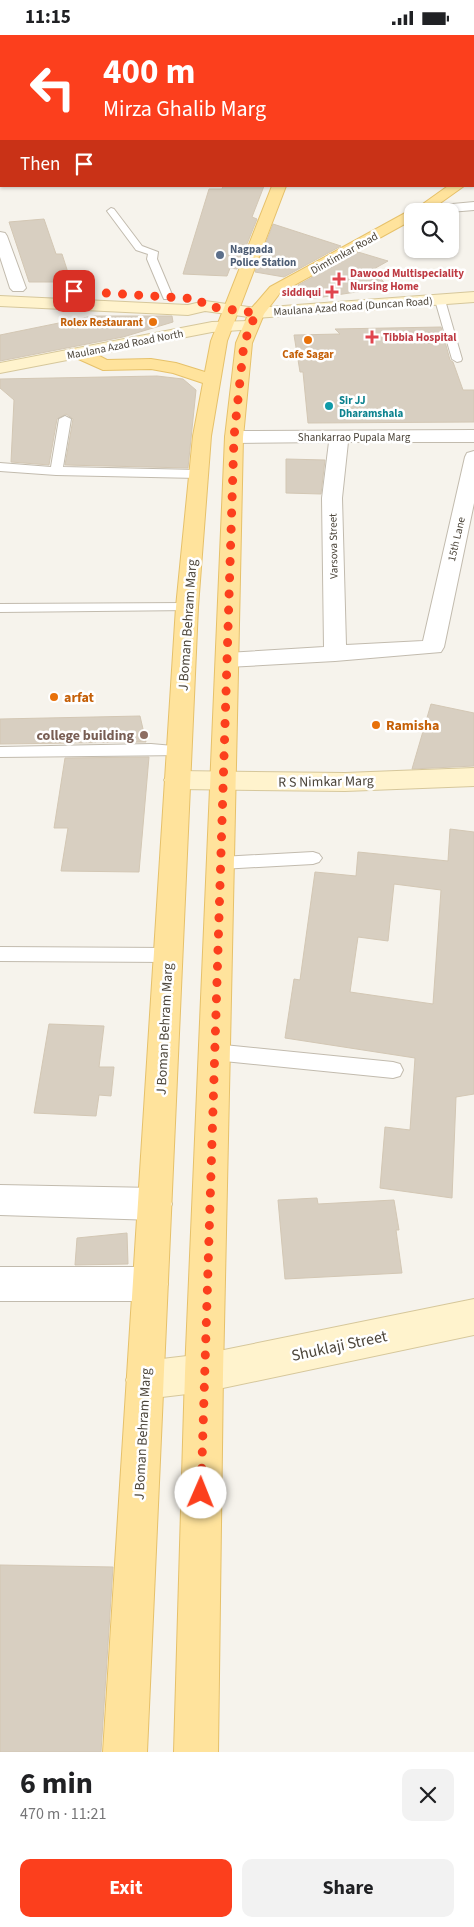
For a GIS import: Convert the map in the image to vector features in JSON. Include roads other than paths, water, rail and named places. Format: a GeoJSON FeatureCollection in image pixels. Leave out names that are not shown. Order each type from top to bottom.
{"type":"FeatureCollection","features":[{"type":"Feature","properties":{"kind":"main road","name":"J Boman Behram Marg"},"geometry":{"type":"LineString","coordinates":[[125,1752],[187,607],[198,474],[202,435],[219,341],[229,319],[278,187]]}},
{"type":"Feature","properties":{"kind":"main road"},"geometry":{"type":"LineString","coordinates":[[432,203],[456,187]]}},
{"type":"Feature","properties":{"kind":"main road","name":"Dimtimkar Road"},"geometry":{"type":"LineString","coordinates":[[253,319],[275,290],[404,219]]}},
{"type":"Feature","properties":{"kind":"main road"},"geometry":{"type":"LineString","coordinates":[[0,287],[199,299],[205,306],[229,319]]}},
{"type":"Feature","properties":{"kind":"main road","name":"Maulana Azad Road (Duncan Road)"},"geometry":{"type":"LineString","coordinates":[[253,319],[474,297]]}},
{"type":"Feature","properties":{"kind":"main road"},"geometry":{"type":"LineString","coordinates":[[0,301],[188,309],[205,306]]}},
{"type":"Feature","properties":{"kind":"main road","name":"Maulana Azad Road North"},"geometry":{"type":"LineString","coordinates":[[0,368],[80,353],[229,319],[253,319]]}},
{"type":"Feature","properties":{"kind":"main road"},"geometry":{"type":"LineString","coordinates":[[196,1752],[204,1373],[234,437],[244,343],[253,319]]}},
{"type":"Feature","properties":{"kind":"main road"},"geometry":{"type":"LineString","coordinates":[[80,353],[103,365],[151,364],[176,368],[212,380]]}},
{"type":"Feature","properties":{"kind":"main road","name":"R S Nimkar Marg"},"geometry":{"type":"LineString","coordinates":[[178,765],[223,781],[345,782],[474,777]]}},
{"type":"Feature","properties":{"kind":"main road","name":"Shuklaji Street"},"geometry":{"type":"LineString","coordinates":[[145,1381],[204,1373],[474,1313]]}},
{"type":"Feature","properties":{"kind":"street"},"geometry":{"type":"LineString","coordinates":[[459,207],[474,206]]}},
{"type":"Feature","properties":{"kind":"street"},"geometry":{"type":"LineString","coordinates":[[0,236],[18,288]]}},
{"type":"Feature","properties":{"kind":"street","name":"Shankarrao Pupala Marg"},"geometry":{"type":"LineString","coordinates":[[234,437],[474,436]]}},
{"type":"Feature","properties":{"kind":"street","name":"Varsova Street"},"geometry":{"type":"LineString","coordinates":[[335,653],[332,498],[339,438]]}},
{"type":"Feature","properties":{"kind":"street","name":"15th Lane"},"geometry":{"type":"LineString","coordinates":[[335,653],[433,647],[437,621],[474,457]]}},
{"type":"Feature","properties":{"kind":"street"},"geometry":{"type":"LineString","coordinates":[[227,660],[335,653]]}},
{"type":"Feature","properties":{"kind":"street"},"geometry":{"type":"LineString","coordinates":[[0,1200],[155,1204]]}},
{"type":"Feature","properties":{"kind":"street"},"geometry":{"type":"LineString","coordinates":[[0,1284],[150,1284]]}},
{"type":"Feature","properties":{"kind":"lane"},"geometry":{"type":"LineString","coordinates":[[111,211],[139,247],[153,251],[152,259],[168,297]]}},
{"type":"Feature","properties":{"kind":"lane"},"geometry":{"type":"LineString","coordinates":[[440,300],[457,359]]}},
{"type":"Feature","properties":{"kind":"lane"},"geometry":{"type":"LineString","coordinates":[[56,471],[65,419]]}},
{"type":"Feature","properties":{"kind":"lane"},"geometry":{"type":"LineString","coordinates":[[0,467],[56,471],[198,474]]}},
{"type":"Feature","properties":{"kind":"lane"},"geometry":{"type":"LineString","coordinates":[[0,608],[187,607]]}},
{"type":"Feature","properties":{"kind":"lane"},"geometry":{"type":"LineString","coordinates":[[0,752],[151,749],[178,765]]}},
{"type":"Feature","properties":{"kind":"lane"},"geometry":{"type":"LineString","coordinates":[[221,863],[313,858]]}},
{"type":"Feature","properties":{"kind":"lane"},"geometry":{"type":"LineString","coordinates":[[0,955],[168,955]]}},
{"type":"Feature","properties":{"kind":"lane"},"geometry":{"type":"LineString","coordinates":[[214,1052],[393,1070]]}},
{"type":"Feature","properties":{"kind":"place","name":"Nagpada Police Station"},"geometry":{"type":"Point","coordinates":[220,255]}},
{"type":"Feature","properties":{"kind":"place","name":"Dawood Multispeciality Nursing Home"},"geometry":{"type":"Point","coordinates":[339,279]}},
{"type":"Feature","properties":{"kind":"place","name":"siddiqui"},"geometry":{"type":"Point","coordinates":[332,292]}},
{"type":"Feature","properties":{"kind":"place","name":"Rolex Restaurant"},"geometry":{"type":"Point","coordinates":[153,322]}},
{"type":"Feature","properties":{"kind":"place","name":"Tibbia Hospital"},"geometry":{"type":"Point","coordinates":[372,337]}},
{"type":"Feature","properties":{"kind":"place","name":"Cafe Sagar"},"geometry":{"type":"Point","coordinates":[308,340]}},
{"type":"Feature","properties":{"kind":"place","name":"Sir JJ Dharamshala"},"geometry":{"type":"Point","coordinates":[329,406]}},
{"type":"Feature","properties":{"kind":"place","name":"arfat"},"geometry":{"type":"Point","coordinates":[54,697]}},
{"type":"Feature","properties":{"kind":"place","name":"Ramisha"},"geometry":{"type":"Point","coordinates":[376,725]}},
{"type":"Feature","properties":{"kind":"place","name":"college building"},"geometry":{"type":"Point","coordinates":[144,735]}}]}
